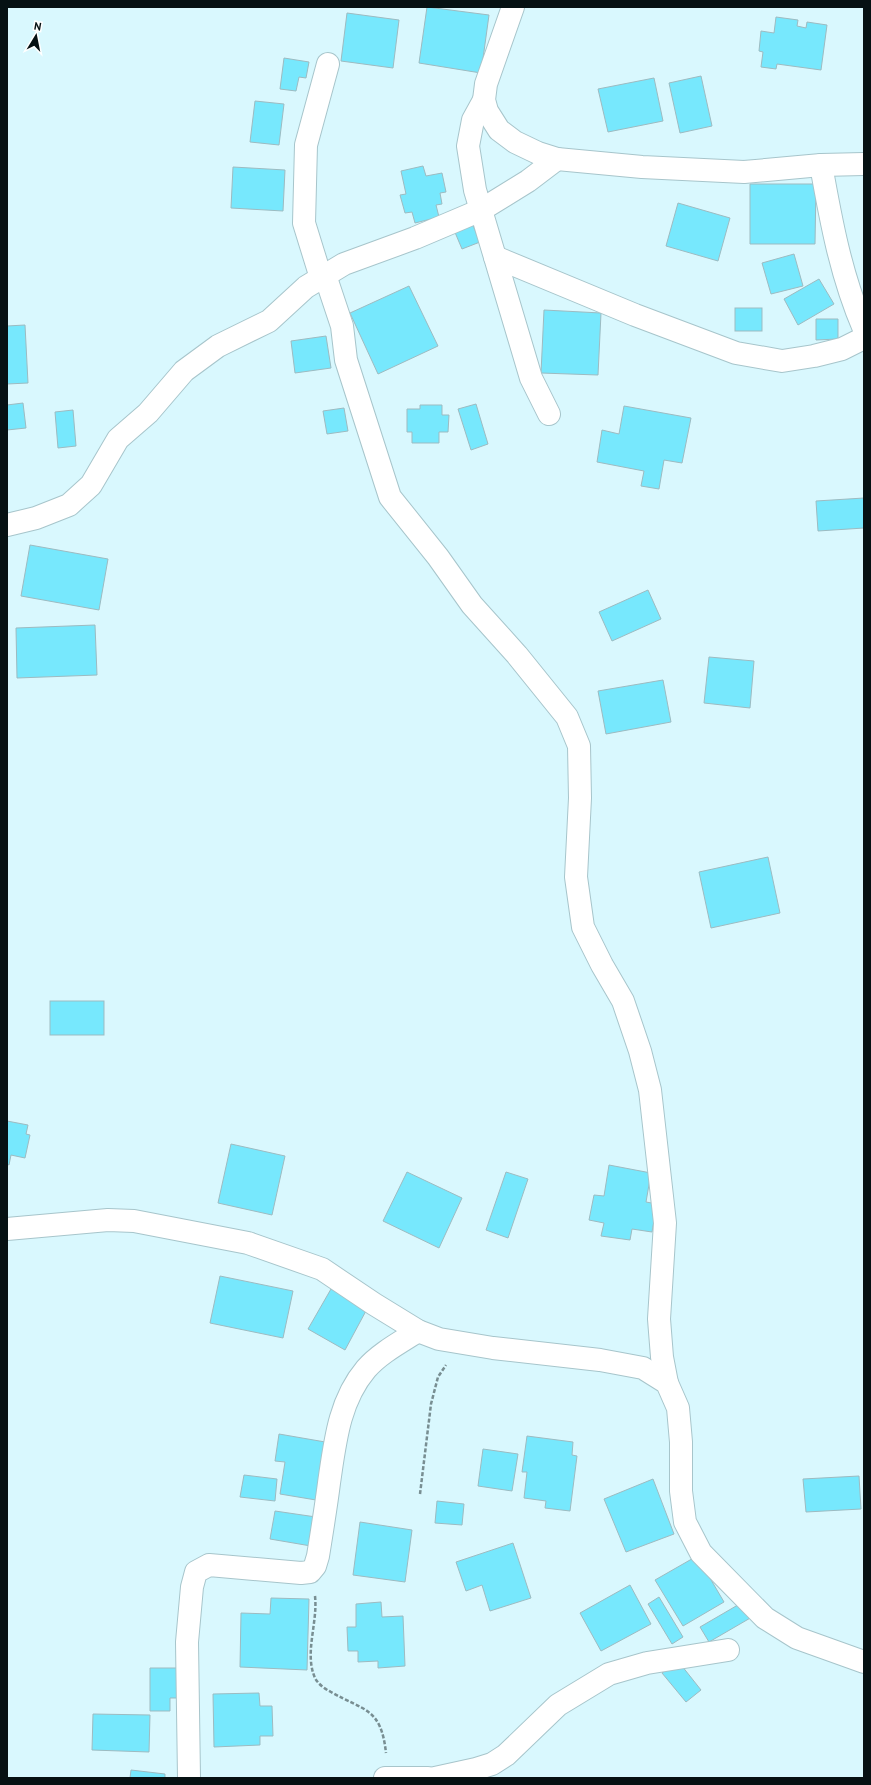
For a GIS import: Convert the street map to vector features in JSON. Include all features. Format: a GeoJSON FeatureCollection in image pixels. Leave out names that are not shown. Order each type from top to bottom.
{"type":"FeatureCollection","features":[{"type":"Feature","properties":{"kind":"street"},"geometry":{"type":"LineString","coordinates":[[513,7],[486,84],[484,100],[473,120],[468,146],[475,190],[531,378],[549,414]]}},
{"type":"Feature","properties":{"kind":"street"},"geometry":{"type":"LineString","coordinates":[[328,64],[306,145],[304,223],[342,326],[346,360],[390,497],[438,557],[472,604],[517,655],[567,717],[579,746],[580,798],[576,877],[583,927],[602,965],[623,1001],[640,1051],[650,1090],[665,1223],[659,1319],[662,1357],[668,1383],[678,1408],[681,1442],[681,1491],[685,1522],[701,1553],[765,1618],[797,1638],[864,1662]]}},
{"type":"Feature","properties":{"kind":"street"},"geometry":{"type":"LineString","coordinates":[[484,100],[487,111],[499,130],[515,142],[538,153],[557,159],[642,167],[744,172],[821,164],[864,164]]}},
{"type":"Feature","properties":{"kind":"street"},"geometry":{"type":"LineString","coordinates":[[7,525],[36,518],[69,505],[91,485],[118,439],[148,413],[184,371],[218,346],[269,321],[306,287],[344,264],[415,238],[481,210],[528,181],[557,159]]}},
{"type":"Feature","properties":{"kind":"street"},"geometry":{"type":"LineString","coordinates":[[821,164],[837,249],[864,329]]}},
{"type":"Feature","properties":{"kind":"street"},"geometry":{"type":"LineString","coordinates":[[495,257],[577,289],[635,315],[736,353],[782,361],[814,356],[842,349],[864,338]]}},
{"type":"Feature","properties":{"kind":"street"},"geometry":{"type":"LineString","coordinates":[[7,1229],[108,1220],[134,1221],[248,1243],[322,1268],[374,1304],[418,1331],[439,1339],[474,1345],[600,1360],[643,1368],[668,1383]]}},
{"type":"Feature","properties":{"kind":"street"},"geometry":{"type":"LineString","coordinates":[[189,1778],[187,1642],[192,1587],[196,1572],[209,1565],[301,1573],[310,1572],[315,1566],[318,1556],[335,1445],[346,1401],[356,1382],[368,1367],[388,1351],[418,1331]]}},
{"type":"Feature","properties":{"kind":"street"},"geometry":{"type":"LineString","coordinates":[[435,1778],[492,1764],[506,1755],[558,1705],[609,1674],[647,1663],[728,1650]]}},
{"type":"Feature","properties":{"kind":"street"},"geometry":{"type":"LineString","coordinates":[[387,1777],[428,1778]]}},
{"type":"Feature","properties":{"kind":"path"},"geometry":{"type":"LineString","coordinates":[[420,1494],[431,1404],[438,1377],[447,1364],[474,1345]]}},
{"type":"Feature","properties":{"kind":"path"},"geometry":{"type":"LineString","coordinates":[[310,1572],[317,1610],[311,1649],[311,1668],[316,1680],[325,1689],[363,1707],[374,1716],[380,1727],[386,1750],[387,1777]]}},
{"type":"Feature","properties":{"kind":"building"},"geometry":{"type":"Polygon","coordinates":[[[427,7],[489,15],[481,73],[419,63],[427,7]]]}},
{"type":"Feature","properties":{"kind":"building"},"geometry":{"type":"Polygon","coordinates":[[[347,13],[399,20],[393,68],[341,61],[347,13]]]}},
{"type":"Feature","properties":{"kind":"building"},"geometry":{"type":"Polygon","coordinates":[[[776,17],[798,20],[797,26],[806,28],[807,22],[827,25],[821,70],[777,64],[776,69],[761,67],[763,52],[759,51],[761,31],[774,33],[776,17]]]}},
{"type":"Feature","properties":{"kind":"building"},"geometry":{"type":"Polygon","coordinates":[[[284,58],[309,62],[306,78],[299,77],[296,91],[280,89],[284,58]]]}},
{"type":"Feature","properties":{"kind":"building"},"geometry":{"type":"Polygon","coordinates":[[[701,76],[712,126],[680,133],[669,83],[701,76]]]}},
{"type":"Feature","properties":{"kind":"building"},"geometry":{"type":"Polygon","coordinates":[[[654,78],[663,121],[608,132],[598,89],[654,78]]]}},
{"type":"Feature","properties":{"kind":"building"},"geometry":{"type":"Polygon","coordinates":[[[255,101],[284,104],[279,145],[250,142],[255,101]]]}},
{"type":"Feature","properties":{"kind":"building"},"geometry":{"type":"Polygon","coordinates":[[[423,166],[426,176],[442,173],[446,192],[440,193],[442,204],[436,205],[439,217],[415,223],[412,212],[405,213],[400,195],[406,194],[401,171],[423,166]]]}},
{"type":"Feature","properties":{"kind":"building"},"geometry":{"type":"Polygon","coordinates":[[[233,167],[285,170],[283,211],[231,208],[233,167]]]}},
{"type":"Feature","properties":{"kind":"building"},"geometry":{"type":"Polygon","coordinates":[[[750,184],[816,184],[815,244],[750,244],[750,184]]]}},
{"type":"Feature","properties":{"kind":"building"},"geometry":{"type":"Polygon","coordinates":[[[678,203],[730,218],[718,261],[666,246],[678,203]]]}},
{"type":"Feature","properties":{"kind":"building"},"geometry":{"type":"Polygon","coordinates":[[[472,223],[480,242],[462,249],[454,230],[472,223]]]}},
{"type":"Feature","properties":{"kind":"building"},"geometry":{"type":"Polygon","coordinates":[[[794,254],[803,286],[771,294],[762,263],[794,254]]]}},
{"type":"Feature","properties":{"kind":"building"},"geometry":{"type":"Polygon","coordinates":[[[819,279],[834,304],[798,325],[784,299],[819,279]]]}},
{"type":"Feature","properties":{"kind":"building"},"geometry":{"type":"Polygon","coordinates":[[[409,286],[438,346],[378,374],[350,313],[409,286]]]}},
{"type":"Feature","properties":{"kind":"building"},"geometry":{"type":"Polygon","coordinates":[[[735,308],[762,308],[762,331],[735,331],[735,308]]]}},
{"type":"Feature","properties":{"kind":"building"},"geometry":{"type":"Polygon","coordinates":[[[544,310],[601,313],[598,375],[541,373],[544,310]]]}},
{"type":"Feature","properties":{"kind":"building"},"geometry":{"type":"Polygon","coordinates":[[[816,319],[838,319],[838,339],[816,340],[816,319]]]}},
{"type":"Feature","properties":{"kind":"building"},"geometry":{"type":"Polygon","coordinates":[[[25,325],[28,383],[7,384],[7,326],[25,325]]]}},
{"type":"Feature","properties":{"kind":"building"},"geometry":{"type":"Polygon","coordinates":[[[326,336],[331,368],[295,373],[291,341],[326,336]]]}},
{"type":"Feature","properties":{"kind":"building"},"geometry":{"type":"Polygon","coordinates":[[[23,403],[26,428],[7,430],[7,405],[23,403]]]}},
{"type":"Feature","properties":{"kind":"building"},"geometry":{"type":"Polygon","coordinates":[[[476,404],[488,444],[471,450],[458,409],[476,404]]]}},
{"type":"Feature","properties":{"kind":"building"},"geometry":{"type":"Polygon","coordinates":[[[420,405],[442,405],[442,415],[449,415],[448,432],[439,432],[439,443],[412,443],[412,432],[407,432],[407,409],[420,409],[420,405]]]}},
{"type":"Feature","properties":{"kind":"building"},"geometry":{"type":"Polygon","coordinates":[[[624,406],[691,418],[682,463],[664,460],[659,489],[641,486],[644,471],[597,462],[602,430],[619,434],[624,406]]]}},
{"type":"Feature","properties":{"kind":"building"},"geometry":{"type":"Polygon","coordinates":[[[344,408],[348,431],[327,434],[323,411],[344,408]]]}},
{"type":"Feature","properties":{"kind":"building"},"geometry":{"type":"Polygon","coordinates":[[[73,410],[76,446],[58,448],[55,412],[73,410]]]}},
{"type":"Feature","properties":{"kind":"building"},"geometry":{"type":"Polygon","coordinates":[[[864,498],[864,528],[818,531],[816,501],[864,498]]]}},
{"type":"Feature","properties":{"kind":"building"},"geometry":{"type":"Polygon","coordinates":[[[30,545],[108,559],[99,610],[21,596],[30,545]]]}},
{"type":"Feature","properties":{"kind":"building"},"geometry":{"type":"Polygon","coordinates":[[[648,590],[661,619],[612,641],[599,612],[648,590]]]}},
{"type":"Feature","properties":{"kind":"building"},"geometry":{"type":"Polygon","coordinates":[[[95,625],[97,675],[17,678],[16,628],[95,625]]]}},
{"type":"Feature","properties":{"kind":"building"},"geometry":{"type":"Polygon","coordinates":[[[709,657],[754,661],[750,708],[704,703],[709,657]]]}},
{"type":"Feature","properties":{"kind":"building"},"geometry":{"type":"Polygon","coordinates":[[[663,680],[671,722],[606,734],[598,691],[663,680]]]}},
{"type":"Feature","properties":{"kind":"building"},"geometry":{"type":"Polygon","coordinates":[[[768,857],[780,913],[711,928],[699,872],[768,857]]]}},
{"type":"Feature","properties":{"kind":"building"},"geometry":{"type":"Polygon","coordinates":[[[50,1001],[104,1001],[104,1035],[50,1035],[50,1001]]]}},
{"type":"Feature","properties":{"kind":"building"},"geometry":{"type":"Polygon","coordinates":[[[7,1121],[28,1125],[26,1134],[30,1135],[25,1158],[11,1155],[9,1165],[7,1164],[7,1121]]]}},
{"type":"Feature","properties":{"kind":"building"},"geometry":{"type":"Polygon","coordinates":[[[231,1144],[285,1156],[272,1215],[218,1203],[231,1144]]]}},
{"type":"Feature","properties":{"kind":"building"},"geometry":{"type":"Polygon","coordinates":[[[609,1165],[651,1173],[646,1202],[657,1204],[652,1232],[632,1229],[630,1240],[601,1236],[604,1223],[589,1220],[594,1195],[604,1196],[609,1165]]]}},
{"type":"Feature","properties":{"kind":"building"},"geometry":{"type":"Polygon","coordinates":[[[407,1172],[462,1198],[439,1248],[383,1221],[407,1172]]]}},
{"type":"Feature","properties":{"kind":"building"},"geometry":{"type":"Polygon","coordinates":[[[506,1172],[528,1179],[508,1238],[486,1230],[506,1172]]]}},
{"type":"Feature","properties":{"kind":"building"},"geometry":{"type":"Polygon","coordinates":[[[220,1276],[293,1291],[283,1338],[210,1323],[220,1276]]]}},
{"type":"Feature","properties":{"kind":"building"},"geometry":{"type":"Polygon","coordinates":[[[331,1289],[367,1309],[345,1350],[308,1329],[331,1289]]]}},
{"type":"Feature","properties":{"kind":"building"},"geometry":{"type":"Polygon","coordinates":[[[279,1434],[331,1443],[322,1501],[280,1494],[285,1462],[275,1461],[279,1434]]]}},
{"type":"Feature","properties":{"kind":"building"},"geometry":{"type":"Polygon","coordinates":[[[527,1436],[573,1442],[572,1455],[577,1456],[570,1511],[545,1508],[546,1501],[524,1498],[527,1472],[522,1472],[527,1436]]]}},
{"type":"Feature","properties":{"kind":"building"},"geometry":{"type":"Polygon","coordinates":[[[483,1449],[518,1454],[512,1491],[478,1486],[483,1449]]]}},
{"type":"Feature","properties":{"kind":"building"},"geometry":{"type":"Polygon","coordinates":[[[244,1475],[277,1479],[275,1501],[240,1497],[244,1475]]]}},
{"type":"Feature","properties":{"kind":"building"},"geometry":{"type":"Polygon","coordinates":[[[859,1476],[861,1509],[806,1512],[803,1479],[859,1476]]]}},
{"type":"Feature","properties":{"kind":"building"},"geometry":{"type":"Polygon","coordinates":[[[653,1479],[674,1534],[626,1552],[604,1499],[653,1479]]]}},
{"type":"Feature","properties":{"kind":"building"},"geometry":{"type":"Polygon","coordinates":[[[437,1501],[464,1504],[462,1525],[435,1523],[437,1501]]]}},
{"type":"Feature","properties":{"kind":"building"},"geometry":{"type":"Polygon","coordinates":[[[275,1511],[316,1517],[311,1546],[270,1539],[275,1511]]]}},
{"type":"Feature","properties":{"kind":"building"},"geometry":{"type":"Polygon","coordinates":[[[360,1522],[412,1530],[405,1582],[353,1575],[360,1522]]]}},
{"type":"Feature","properties":{"kind":"building"},"geometry":{"type":"Polygon","coordinates":[[[513,1543],[531,1598],[490,1611],[482,1585],[466,1591],[456,1562],[513,1543]]]}},
{"type":"Feature","properties":{"kind":"building"},"geometry":{"type":"Polygon","coordinates":[[[697,1556],[724,1602],[683,1626],[655,1580],[697,1556]]]}},
{"type":"Feature","properties":{"kind":"building"},"geometry":{"type":"Polygon","coordinates":[[[630,1585],[651,1624],[601,1651],[580,1613],[630,1585]]]}},
{"type":"Feature","properties":{"kind":"building"},"geometry":{"type":"Polygon","coordinates":[[[659,1597],[683,1637],[672,1644],[648,1604],[659,1597]]]}},
{"type":"Feature","properties":{"kind":"building"},"geometry":{"type":"Polygon","coordinates":[[[271,1598],[309,1599],[307,1670],[240,1667],[241,1613],[270,1614],[271,1598]]]}},
{"type":"Feature","properties":{"kind":"building"},"geometry":{"type":"Polygon","coordinates":[[[381,1602],[382,1617],[403,1616],[405,1666],[378,1668],[378,1661],[358,1662],[358,1651],[348,1651],[347,1627],[356,1627],[356,1604],[381,1602]]]}},
{"type":"Feature","properties":{"kind":"building"},"geometry":{"type":"Polygon","coordinates":[[[743,1602],[752,1617],[709,1642],[700,1627],[743,1602]]]}},
{"type":"Feature","properties":{"kind":"building"},"geometry":{"type":"Polygon","coordinates":[[[678,1661],[701,1690],[686,1702],[662,1673],[678,1661]]]}},
{"type":"Feature","properties":{"kind":"building"},"geometry":{"type":"Polygon","coordinates":[[[150,1668],[181,1668],[181,1698],[170,1698],[170,1711],[150,1711],[150,1668]]]}},
{"type":"Feature","properties":{"kind":"building"},"geometry":{"type":"Polygon","coordinates":[[[259,1693],[260,1706],[272,1706],[273,1736],[260,1736],[260,1745],[214,1747],[213,1694],[259,1693]]]}},
{"type":"Feature","properties":{"kind":"building"},"geometry":{"type":"Polygon","coordinates":[[[93,1714],[150,1715],[149,1752],[92,1750],[93,1714]]]}},
{"type":"Feature","properties":{"kind":"building"},"geometry":{"type":"Polygon","coordinates":[[[131,1770],[165,1774],[165,1778],[130,1778],[131,1770]]]}}]}
